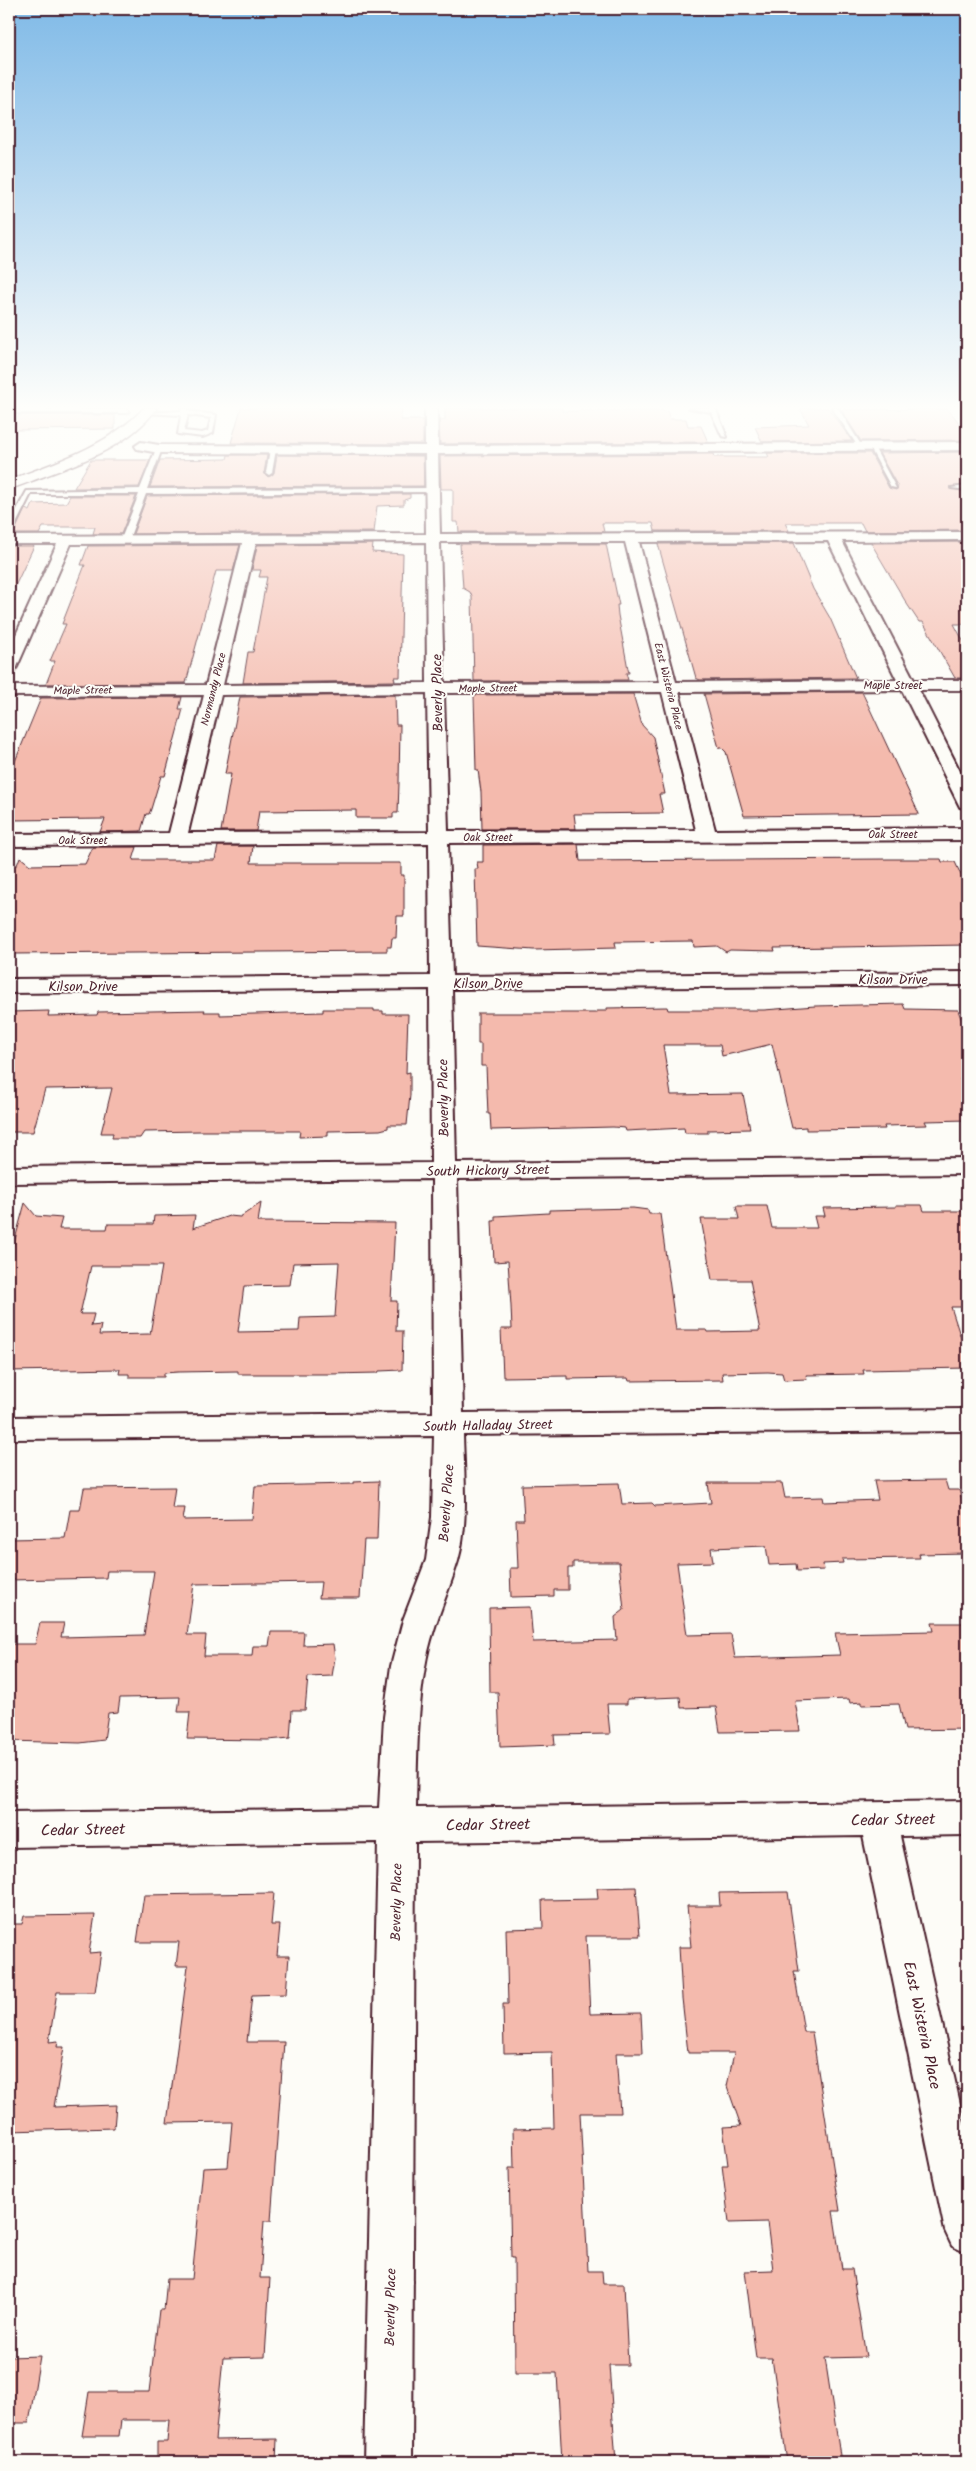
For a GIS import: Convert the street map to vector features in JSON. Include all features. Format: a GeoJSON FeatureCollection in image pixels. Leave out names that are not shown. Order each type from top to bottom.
{"type":"FeatureCollection","features":[{"type":"Feature","properties":{"kind":"street","name":"Beverly Place"},"geometry":{"type":"LineString","coordinates":[[388,2462],[396,1825],[401,1717],[408,1666],[419,1620],[442,1560],[448,1517],[442,983],[434,523]]}},
{"type":"Feature","properties":{"kind":"street"},"geometry":{"type":"LineString","coordinates":[[834,536],[967,803]]}},
{"type":"Feature","properties":{"kind":"street"},"geometry":{"type":"LineString","coordinates":[[9,540],[967,536]]}},
{"type":"Feature","properties":{"kind":"street","name":"East Wisteria Place"},"geometry":{"type":"LineString","coordinates":[[631,537],[707,835]]}},
{"type":"Feature","properties":{"kind":"street","name":"Normandy Place"},"geometry":{"type":"LineString","coordinates":[[178,839],[250,539]]}},
{"type":"Feature","properties":{"kind":"street"},"geometry":{"type":"LineString","coordinates":[[9,667],[66,540]]}},
{"type":"Feature","properties":{"kind":"street","name":"Maple Street"},"geometry":{"type":"LineString","coordinates":[[9,691],[967,685]]}},
{"type":"Feature","properties":{"kind":"street","name":"Oak Street"},"geometry":{"type":"LineString","coordinates":[[9,840],[967,834]]}},
{"type":"Feature","properties":{"kind":"street","name":"Kilson Drive"},"geometry":{"type":"LineString","coordinates":[[9,986],[967,978]]}},
{"type":"Feature","properties":{"kind":"street","name":"South Hickory Street"},"geometry":{"type":"LineString","coordinates":[[9,1175],[967,1166]]}},
{"type":"Feature","properties":{"kind":"street","name":"South Halladay Street"},"geometry":{"type":"LineString","coordinates":[[9,1428],[967,1420]]}},
{"type":"Feature","properties":{"kind":"street","name":"Cedar Street"},"geometry":{"type":"LineString","coordinates":[[9,1830],[967,1818]]}},
{"type":"Feature","properties":{"kind":"street","name":"East Wisteria Place"},"geometry":{"type":"LineString","coordinates":[[878,1819],[967,2231]]}},
{"type":"Feature","properties":{"kind":"lane"},"geometry":{"type":"LineString","coordinates":[[125,539],[131,523]]}},
{"type":"Feature","properties":{"kind":"building"},"geometry":{"type":"Polygon","coordinates":[[[18,523],[125,523],[121,534],[93,534],[95,527],[43,527],[39,534],[9,534],[15,531],[18,523]]]}},
{"type":"Feature","properties":{"kind":"building"},"geometry":{"type":"Polygon","coordinates":[[[137,523],[375,523],[374,532],[133,534],[137,523]]]}},
{"type":"Feature","properties":{"kind":"building"},"geometry":{"type":"Polygon","coordinates":[[[458,523],[602,523],[604,532],[459,532],[458,523]]]}},
{"type":"Feature","properties":{"kind":"building"},"geometry":{"type":"Polygon","coordinates":[[[653,523],[785,523],[789,531],[655,531],[653,523]]]}},
{"type":"Feature","properties":{"kind":"building"},"geometry":{"type":"Polygon","coordinates":[[[861,523],[967,523],[967,530],[865,531],[861,523]]]}},
{"type":"Feature","properties":{"kind":"building"},"geometry":{"type":"Polygon","coordinates":[[[967,542],[967,624],[954,624],[967,648],[967,678],[955,678],[923,622],[919,622],[907,604],[871,543],[967,542]]]}},
{"type":"Feature","properties":{"kind":"building"},"geometry":{"type":"Polygon","coordinates":[[[794,543],[813,589],[830,618],[856,678],[700,680],[696,678],[658,544],[794,543]]]}},
{"type":"Feature","properties":{"kind":"building"},"geometry":{"type":"Polygon","coordinates":[[[373,544],[372,552],[403,554],[400,677],[394,677],[395,681],[243,683],[248,652],[253,652],[267,577],[259,577],[261,570],[252,570],[257,545],[373,544]]]}},
{"type":"Feature","properties":{"kind":"building"},"geometry":{"type":"Polygon","coordinates":[[[460,544],[606,544],[619,605],[617,605],[618,615],[629,673],[626,673],[628,680],[474,681],[472,597],[470,592],[463,588],[460,544]]]}},
{"type":"Feature","properties":{"kind":"building"},"geometry":{"type":"Polygon","coordinates":[[[240,545],[233,571],[216,571],[186,683],[46,684],[55,661],[50,661],[66,624],[62,624],[85,565],[81,565],[88,546],[240,545]]]}},
{"type":"Feature","properties":{"kind":"building"},"geometry":{"type":"Polygon","coordinates":[[[9,546],[34,546],[9,599],[9,546]]]}},
{"type":"Feature","properties":{"kind":"building"},"geometry":{"type":"Polygon","coordinates":[[[862,692],[919,814],[744,816],[726,752],[719,748],[704,694],[862,692]]]}},
{"type":"Feature","properties":{"kind":"building"},"geometry":{"type":"Polygon","coordinates":[[[633,694],[642,725],[653,737],[665,794],[659,794],[663,813],[574,814],[576,829],[482,829],[481,792],[478,770],[476,770],[474,695],[633,694]]]}},
{"type":"Feature","properties":{"kind":"building"},"geometry":{"type":"Polygon","coordinates":[[[395,695],[396,725],[400,725],[398,813],[393,813],[393,818],[356,818],[356,810],[259,811],[256,831],[221,831],[231,774],[225,774],[240,697],[395,695]]]}},
{"type":"Feature","properties":{"kind":"building"},"geometry":{"type":"Polygon","coordinates":[[[182,697],[179,709],[183,709],[165,776],[161,776],[151,809],[149,814],[146,814],[141,831],[100,832],[105,819],[9,820],[9,776],[41,698],[182,697]]]}},
{"type":"Feature","properties":{"kind":"building"},"geometry":{"type":"Polygon","coordinates":[[[578,844],[580,861],[941,859],[942,862],[955,862],[967,888],[967,945],[774,948],[775,951],[730,950],[726,952],[717,946],[694,947],[693,941],[615,942],[616,948],[534,950],[477,946],[475,869],[478,869],[477,862],[483,862],[483,845],[578,844]]]}},
{"type":"Feature","properties":{"kind":"building"},"geometry":{"type":"Polygon","coordinates":[[[218,846],[253,846],[251,863],[401,863],[401,875],[404,875],[404,916],[397,916],[396,938],[392,938],[391,947],[387,947],[387,951],[9,954],[9,865],[17,865],[20,857],[30,865],[85,864],[93,847],[137,847],[133,860],[215,860],[218,846]]]}},
{"type":"Feature","properties":{"kind":"building"},"geometry":{"type":"Polygon","coordinates":[[[903,1004],[905,1009],[958,1010],[962,1021],[967,1021],[967,1079],[960,1079],[967,1099],[967,1120],[925,1121],[927,1125],[884,1126],[885,1129],[806,1130],[806,1127],[792,1128],[772,1044],[722,1056],[720,1045],[663,1045],[671,1095],[743,1094],[750,1129],[708,1130],[708,1133],[685,1133],[684,1128],[626,1131],[625,1128],[613,1127],[491,1130],[490,1114],[488,1114],[486,1066],[481,1066],[481,1044],[478,1044],[478,1013],[597,1013],[596,1011],[607,1011],[607,1008],[667,1007],[668,1010],[764,1010],[815,1006],[903,1004]]]}},
{"type":"Feature","properties":{"kind":"building"},"geometry":{"type":"Polygon","coordinates":[[[323,1009],[374,1009],[374,1011],[383,1011],[383,1014],[408,1014],[406,1073],[410,1072],[410,1095],[407,1125],[388,1125],[388,1128],[380,1130],[328,1131],[328,1136],[299,1137],[300,1131],[200,1131],[144,1132],[140,1138],[112,1138],[113,1133],[101,1133],[112,1088],[45,1089],[33,1132],[9,1132],[9,1012],[49,1011],[48,1016],[97,1015],[98,1012],[205,1010],[204,1012],[220,1012],[220,1015],[323,1012],[323,1009]]]}},
{"type":"Feature","properties":{"kind":"building"},"geometry":{"type":"Polygon","coordinates":[[[25,1203],[36,1216],[62,1218],[59,1229],[107,1229],[108,1224],[153,1224],[154,1216],[195,1215],[193,1228],[229,1216],[240,1217],[261,1203],[258,1222],[395,1223],[391,1301],[397,1301],[396,1331],[403,1331],[402,1370],[379,1371],[378,1373],[331,1374],[238,1374],[238,1371],[178,1372],[164,1373],[164,1377],[129,1377],[129,1374],[119,1374],[120,1369],[9,1371],[9,1261],[25,1203]],[[339,1262],[293,1263],[290,1285],[244,1286],[238,1332],[299,1331],[300,1318],[335,1317],[339,1262]],[[91,1266],[80,1314],[94,1314],[91,1326],[101,1325],[99,1335],[150,1334],[162,1266],[91,1266]]]}},
{"type":"Feature","properties":{"kind":"building"},"geometry":{"type":"Polygon","coordinates":[[[896,1205],[922,1205],[924,1211],[967,1211],[967,1307],[951,1307],[967,1357],[967,1368],[863,1370],[864,1374],[806,1375],[807,1379],[784,1380],[782,1373],[768,1372],[722,1373],[723,1380],[629,1381],[628,1378],[567,1379],[567,1376],[503,1377],[501,1329],[512,1329],[511,1306],[508,1261],[494,1262],[492,1221],[495,1221],[495,1216],[549,1213],[549,1210],[633,1208],[648,1210],[649,1214],[660,1214],[676,1330],[707,1330],[708,1332],[760,1331],[750,1280],[712,1280],[701,1219],[739,1219],[736,1206],[767,1206],[772,1228],[817,1228],[814,1216],[825,1216],[823,1208],[896,1207],[896,1205]]]}},
{"type":"Feature","properties":{"kind":"building"},"geometry":{"type":"Polygon","coordinates":[[[945,1480],[948,1490],[959,1490],[963,1503],[967,1503],[967,1553],[919,1554],[920,1558],[842,1559],[843,1563],[823,1564],[824,1570],[797,1571],[796,1564],[769,1565],[766,1546],[711,1548],[713,1562],[677,1563],[687,1635],[731,1634],[735,1658],[840,1655],[835,1633],[934,1631],[932,1623],[967,1623],[967,1729],[905,1730],[899,1704],[862,1705],[862,1702],[850,1703],[849,1699],[795,1701],[800,1731],[720,1732],[716,1707],[681,1708],[680,1697],[627,1699],[627,1704],[607,1704],[610,1734],[554,1735],[555,1745],[500,1747],[498,1692],[490,1692],[489,1608],[530,1607],[533,1642],[617,1640],[615,1617],[624,1610],[619,1562],[573,1562],[573,1568],[568,1568],[568,1590],[554,1590],[554,1596],[511,1597],[510,1568],[518,1568],[516,1520],[524,1520],[522,1485],[619,1483],[622,1504],[652,1503],[655,1506],[711,1503],[708,1483],[782,1483],[785,1498],[823,1497],[824,1502],[878,1500],[874,1481],[945,1480]]]}},
{"type":"Feature","properties":{"kind":"building"},"geometry":{"type":"Polygon","coordinates":[[[379,1481],[377,1540],[364,1540],[360,1598],[319,1598],[321,1582],[194,1584],[187,1635],[206,1635],[204,1656],[252,1656],[253,1646],[269,1646],[271,1632],[304,1632],[303,1645],[333,1644],[335,1658],[332,1676],[308,1677],[305,1710],[292,1710],[290,1738],[268,1740],[187,1739],[190,1712],[178,1712],[180,1697],[120,1698],[118,1712],[108,1713],[104,1740],[80,1743],[9,1741],[9,1644],[35,1644],[40,1623],[64,1623],[61,1637],[144,1635],[154,1571],[107,1571],[106,1578],[9,1580],[9,1539],[65,1538],[70,1510],[80,1510],[84,1488],[175,1487],[172,1508],[185,1508],[183,1520],[252,1519],[255,1486],[353,1484],[353,1482],[379,1481]]]}},
{"type":"Feature","properties":{"kind":"building"},"geometry":{"type":"Polygon","coordinates":[[[636,1887],[640,1936],[586,1936],[590,2014],[641,2013],[643,2053],[616,2053],[620,2113],[580,2113],[588,2271],[602,2271],[603,2284],[624,2284],[628,2365],[609,2365],[616,2462],[562,2462],[557,2373],[515,2373],[514,2258],[511,2258],[509,2168],[514,2168],[513,2129],[554,2128],[552,2052],[504,2053],[503,2004],[508,2004],[506,1929],[543,1928],[542,1900],[598,1899],[597,1888],[636,1887]]]}},
{"type":"Feature","properties":{"kind":"building"},"geometry":{"type":"Polygon","coordinates":[[[788,1892],[799,1971],[794,1971],[804,2032],[812,2032],[840,2211],[833,2211],[842,2269],[852,2269],[866,2357],[825,2358],[841,2462],[787,2462],[772,2358],[756,2358],[745,2271],[773,2270],[767,2222],[729,2223],[722,2165],[728,2165],[723,2127],[741,2126],[727,2086],[734,2053],[688,2053],[682,1998],[679,1947],[691,1947],[687,1906],[720,1906],[719,1893],[788,1892]]]}},
{"type":"Feature","properties":{"kind":"building"},"geometry":{"type":"Polygon","coordinates":[[[274,1893],[271,1925],[280,1925],[277,1956],[289,1956],[286,1994],[252,1995],[247,2042],[284,2042],[271,2221],[264,2221],[260,2278],[270,2278],[265,2357],[223,2358],[215,2440],[277,2439],[276,2462],[157,2462],[157,2442],[167,2442],[169,2420],[121,2420],[119,2436],[82,2436],[89,2392],[149,2392],[159,2310],[164,2310],[167,2279],[192,2279],[203,2168],[228,2167],[232,2122],[167,2123],[188,1966],[176,1966],[179,1942],[137,1942],[144,1895],[274,1893]]]}},
{"type":"Feature","properties":{"kind":"building"},"geometry":{"type":"Polygon","coordinates":[[[95,1915],[89,1953],[101,1952],[95,1992],[57,1992],[49,2042],[58,2041],[57,2047],[64,2047],[54,2107],[116,2105],[114,2128],[9,2131],[9,2012],[15,1982],[9,1982],[9,1924],[22,1924],[24,1916],[95,1915]]]}},
{"type":"Feature","properties":{"kind":"building"},"geometry":{"type":"Polygon","coordinates":[[[40,2356],[29,2423],[9,2423],[9,2357],[40,2356]]]}}]}
